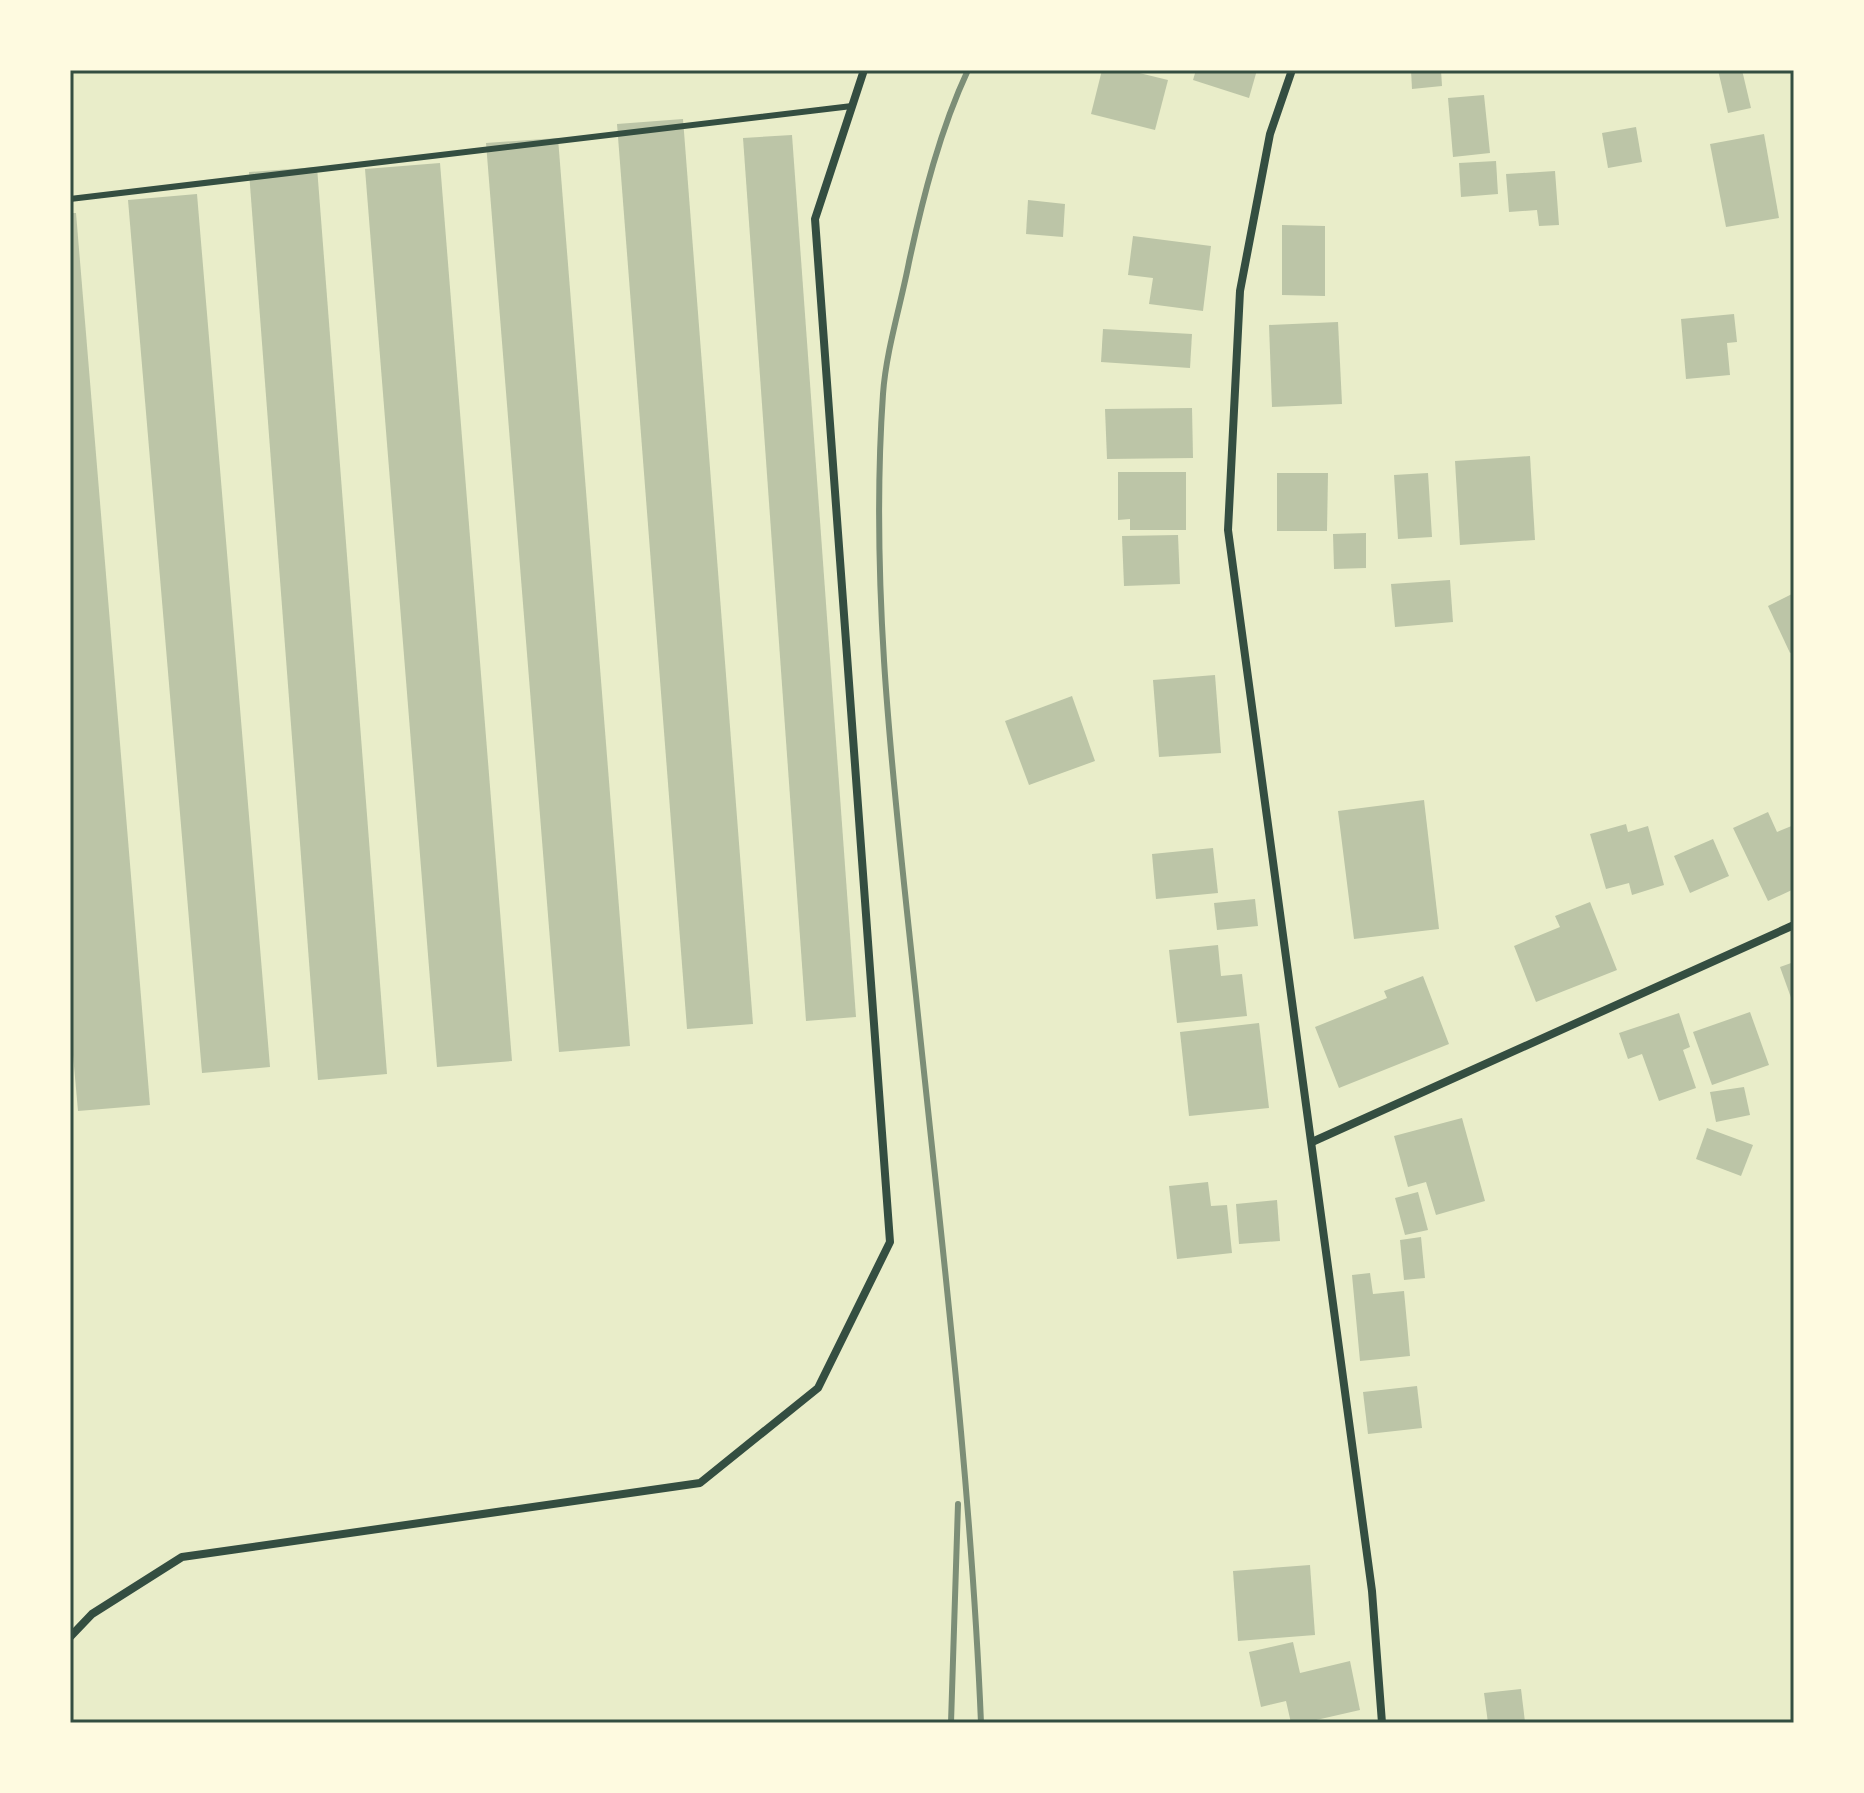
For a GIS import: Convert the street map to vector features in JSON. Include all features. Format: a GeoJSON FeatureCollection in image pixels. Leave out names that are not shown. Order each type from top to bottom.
{"type":"FeatureCollection","features":[{"type":"Feature","properties":{"kind":"street"},"geometry":{"type":"LineString","coordinates":[[70,1637],[92,1614],[182,1557],[700,1483],[818,1388],[890,1242],[815,219],[864,70]]}},
{"type":"Feature","properties":{"kind":"street"},"geometry":{"type":"LineString","coordinates":[[1292,70],[1270,134],[1240,291],[1228,530],[1372,1591],[1382,1723]]}},
{"type":"Feature","properties":{"kind":"street"},"geometry":{"type":"LineString","coordinates":[[1312,1142],[1794,925]]}},
{"type":"Feature","properties":{"kind":"lane"},"geometry":{"type":"LineString","coordinates":[[70,199],[852,106]]}},
{"type":"Feature","properties":{"kind":"building"},"geometry":{"type":"Polygon","coordinates":[[[1102,70],[1127,70],[1168,80],[1155,130],[1091,114],[1102,70]]]}},
{"type":"Feature","properties":{"kind":"building"},"geometry":{"type":"Polygon","coordinates":[[[1196,70],[1257,70],[1249,98],[1193,80],[1196,70]]]}},
{"type":"Feature","properties":{"kind":"building"},"geometry":{"type":"Polygon","coordinates":[[[1411,70],[1441,70],[1442,86],[1412,89],[1411,70]]]}},
{"type":"Feature","properties":{"kind":"building"},"geometry":{"type":"Polygon","coordinates":[[[1718,70],[1742,70],[1751,108],[1728,113],[1718,70]]]}},
{"type":"Feature","properties":{"kind":"building"},"geometry":{"type":"Polygon","coordinates":[[[1484,95],[1490,153],[1453,157],[1448,98],[1484,95]]]}},
{"type":"Feature","properties":{"kind":"building"},"geometry":{"type":"Polygon","coordinates":[[[683,119],[753,1024],[687,1029],[617,124],[683,119]]]}},
{"type":"Feature","properties":{"kind":"building"},"geometry":{"type":"Polygon","coordinates":[[[1636,127],[1642,162],[1608,168],[1602,133],[1636,127]]]}},
{"type":"Feature","properties":{"kind":"building"},"geometry":{"type":"Polygon","coordinates":[[[1764,134],[1779,218],[1726,227],[1710,144],[1764,134]]]}},
{"type":"Feature","properties":{"kind":"building"},"geometry":{"type":"Polygon","coordinates":[[[792,135],[856,1017],[806,1021],[743,138],[792,135]]]}},
{"type":"Feature","properties":{"kind":"building"},"geometry":{"type":"Polygon","coordinates":[[[558,138],[630,1046],[559,1052],[486,143],[558,138]]]}},
{"type":"Feature","properties":{"kind":"building"},"geometry":{"type":"Polygon","coordinates":[[[1496,161],[1498,194],[1461,197],[1459,163],[1496,161]]]}},
{"type":"Feature","properties":{"kind":"building"},"geometry":{"type":"Polygon","coordinates":[[[440,163],[512,1061],[437,1067],[365,169],[440,163]]]}},
{"type":"Feature","properties":{"kind":"building"},"geometry":{"type":"Polygon","coordinates":[[[317,167],[387,1074],[318,1080],[249,172],[317,167]]]}},
{"type":"Feature","properties":{"kind":"building"},"geometry":{"type":"Polygon","coordinates":[[[1555,171],[1559,225],[1539,226],[1537,210],[1509,212],[1506,174],[1555,171]]]}},
{"type":"Feature","properties":{"kind":"building"},"geometry":{"type":"Polygon","coordinates":[[[197,194],[270,1067],[202,1073],[128,200],[197,194]]]}},
{"type":"Feature","properties":{"kind":"building"},"geometry":{"type":"Polygon","coordinates":[[[1028,200],[1065,204],[1063,237],[1026,234],[1028,200]]]}},
{"type":"Feature","properties":{"kind":"building"},"geometry":{"type":"Polygon","coordinates":[[[70,213],[76,213],[150,1105],[78,1111],[70,1021],[70,213]]]}},
{"type":"Feature","properties":{"kind":"building"},"geometry":{"type":"Polygon","coordinates":[[[1282,225],[1325,226],[1325,296],[1282,295],[1282,225]]]}},
{"type":"Feature","properties":{"kind":"building"},"geometry":{"type":"Polygon","coordinates":[[[1133,236],[1211,246],[1203,311],[1149,304],[1153,278],[1128,275],[1133,236]]]}},
{"type":"Feature","properties":{"kind":"building"},"geometry":{"type":"Polygon","coordinates":[[[1734,314],[1737,342],[1727,343],[1730,375],[1686,379],[1681,319],[1734,314]]]}},
{"type":"Feature","properties":{"kind":"building"},"geometry":{"type":"Polygon","coordinates":[[[1338,322],[1342,404],[1272,407],[1269,325],[1338,322]]]}},
{"type":"Feature","properties":{"kind":"building"},"geometry":{"type":"Polygon","coordinates":[[[1103,329],[1192,334],[1190,368],[1101,362],[1103,329]]]}},
{"type":"Feature","properties":{"kind":"building"},"geometry":{"type":"Polygon","coordinates":[[[1192,408],[1193,458],[1107,459],[1105,409],[1192,408]]]}},
{"type":"Feature","properties":{"kind":"building"},"geometry":{"type":"Polygon","coordinates":[[[1530,456],[1535,540],[1460,545],[1455,461],[1530,456]]]}},
{"type":"Feature","properties":{"kind":"building"},"geometry":{"type":"Polygon","coordinates":[[[1118,472],[1186,472],[1186,530],[1130,530],[1130,519],[1118,520],[1118,472]]]}},
{"type":"Feature","properties":{"kind":"building"},"geometry":{"type":"Polygon","coordinates":[[[1277,473],[1328,473],[1327,531],[1277,531],[1277,473]]]}},
{"type":"Feature","properties":{"kind":"building"},"geometry":{"type":"Polygon","coordinates":[[[1428,473],[1432,537],[1398,539],[1394,475],[1428,473]]]}},
{"type":"Feature","properties":{"kind":"building"},"geometry":{"type":"Polygon","coordinates":[[[1366,533],[1366,568],[1334,569],[1333,534],[1366,533]]]}},
{"type":"Feature","properties":{"kind":"building"},"geometry":{"type":"Polygon","coordinates":[[[1178,535],[1180,584],[1124,586],[1122,536],[1178,535]]]}},
{"type":"Feature","properties":{"kind":"building"},"geometry":{"type":"Polygon","coordinates":[[[1450,580],[1453,622],[1395,627],[1391,584],[1450,580]]]}},
{"type":"Feature","properties":{"kind":"building"},"geometry":{"type":"Polygon","coordinates":[[[1792,594],[1794,651],[1790,653],[1768,606],[1792,594]]]}},
{"type":"Feature","properties":{"kind":"building"},"geometry":{"type":"Polygon","coordinates":[[[1215,675],[1221,753],[1159,757],[1153,680],[1215,675]]]}},
{"type":"Feature","properties":{"kind":"building"},"geometry":{"type":"Polygon","coordinates":[[[1072,696],[1095,761],[1029,785],[1005,721],[1072,696]]]}},
{"type":"Feature","properties":{"kind":"building"},"geometry":{"type":"Polygon","coordinates":[[[1424,800],[1439,929],[1354,939],[1338,811],[1424,800]]]}},
{"type":"Feature","properties":{"kind":"building"},"geometry":{"type":"Polygon","coordinates":[[[1768,812],[1777,832],[1794,825],[1794,889],[1768,901],[1733,828],[1768,812]]]}},
{"type":"Feature","properties":{"kind":"building"},"geometry":{"type":"Polygon","coordinates":[[[1626,824],[1628,832],[1648,826],[1664,885],[1632,895],[1629,883],[1606,889],[1590,834],[1626,824]]]}},
{"type":"Feature","properties":{"kind":"building"},"geometry":{"type":"Polygon","coordinates":[[[1713,839],[1729,876],[1690,893],[1674,856],[1713,839]]]}},
{"type":"Feature","properties":{"kind":"building"},"geometry":{"type":"Polygon","coordinates":[[[1213,848],[1218,893],[1156,899],[1152,854],[1213,848]]]}},
{"type":"Feature","properties":{"kind":"building"},"geometry":{"type":"Polygon","coordinates":[[[1255,899],[1258,926],[1217,930],[1214,903],[1255,899]]]}},
{"type":"Feature","properties":{"kind":"building"},"geometry":{"type":"Polygon","coordinates":[[[1590,902],[1617,970],[1536,1002],[1514,946],[1560,927],[1555,916],[1590,902]]]}},
{"type":"Feature","properties":{"kind":"building"},"geometry":{"type":"Polygon","coordinates":[[[1218,945],[1221,976],[1242,974],[1247,1016],[1177,1023],[1169,950],[1218,945]]]}},
{"type":"Feature","properties":{"kind":"building"},"geometry":{"type":"Polygon","coordinates":[[[1794,962],[1794,1006],[1780,967],[1794,962]]]}},
{"type":"Feature","properties":{"kind":"building"},"geometry":{"type":"Polygon","coordinates":[[[1423,976],[1449,1044],[1339,1088],[1315,1027],[1387,998],[1384,991],[1423,976]]]}},
{"type":"Feature","properties":{"kind":"building"},"geometry":{"type":"Polygon","coordinates":[[[1750,1012],[1769,1065],[1712,1085],[1693,1032],[1750,1012]]]}},
{"type":"Feature","properties":{"kind":"building"},"geometry":{"type":"Polygon","coordinates":[[[1679,1013],[1690,1047],[1683,1050],[1696,1088],[1659,1101],[1642,1054],[1628,1059],[1619,1033],[1679,1013]]]}},
{"type":"Feature","properties":{"kind":"building"},"geometry":{"type":"Polygon","coordinates":[[[1259,1023],[1269,1108],[1189,1116],[1180,1032],[1259,1023]]]}},
{"type":"Feature","properties":{"kind":"building"},"geometry":{"type":"Polygon","coordinates":[[[1744,1087],[1750,1115],[1716,1122],[1710,1092],[1744,1087]]]}},
{"type":"Feature","properties":{"kind":"building"},"geometry":{"type":"Polygon","coordinates":[[[1462,1118],[1485,1201],[1436,1215],[1426,1182],[1408,1187],[1394,1136],[1462,1118]]]}},
{"type":"Feature","properties":{"kind":"building"},"geometry":{"type":"Polygon","coordinates":[[[1707,1128],[1753,1145],[1741,1176],[1696,1159],[1707,1128]]]}},
{"type":"Feature","properties":{"kind":"building"},"geometry":{"type":"Polygon","coordinates":[[[1208,1182],[1211,1206],[1227,1205],[1232,1253],[1177,1259],[1169,1186],[1208,1182]]]}},
{"type":"Feature","properties":{"kind":"building"},"geometry":{"type":"Polygon","coordinates":[[[1418,1192],[1428,1230],[1405,1235],[1395,1198],[1418,1192]]]}},
{"type":"Feature","properties":{"kind":"building"},"geometry":{"type":"Polygon","coordinates":[[[1277,1200],[1280,1241],[1239,1244],[1236,1204],[1277,1200]]]}},
{"type":"Feature","properties":{"kind":"building"},"geometry":{"type":"Polygon","coordinates":[[[1421,1237],[1425,1278],[1404,1280],[1400,1240],[1421,1237]]]}},
{"type":"Feature","properties":{"kind":"building"},"geometry":{"type":"Polygon","coordinates":[[[1370,1273],[1373,1294],[1404,1291],[1410,1356],[1360,1361],[1352,1275],[1370,1273]]]}},
{"type":"Feature","properties":{"kind":"building"},"geometry":{"type":"Polygon","coordinates":[[[1417,1386],[1422,1428],[1368,1434],[1363,1392],[1417,1386]]]}},
{"type":"Feature","properties":{"kind":"building"},"geometry":{"type":"Polygon","coordinates":[[[1310,1565],[1315,1635],[1238,1641],[1233,1571],[1310,1565]]]}},
{"type":"Feature","properties":{"kind":"building"},"geometry":{"type":"Polygon","coordinates":[[[1293,1642],[1300,1673],[1350,1661],[1360,1710],[1291,1723],[1286,1701],[1261,1707],[1249,1652],[1293,1642]]]}},
{"type":"Feature","properties":{"kind":"building"},"geometry":{"type":"Polygon","coordinates":[[[1521,1689],[1525,1722],[1488,1723],[1484,1693],[1521,1689]]]}},
{"type":"Feature","properties":{"kind":"railway"},"geometry":{"type":"LineString","coordinates":[[968,70],[949,116],[926,189],[887,361],[883,394],[879,545],[886,695],[963,1450],[981,1723]]}},
{"type":"Feature","properties":{"kind":"railway"},"geometry":{"type":"LineString","coordinates":[[951,1723],[958,1504]]}}]}
